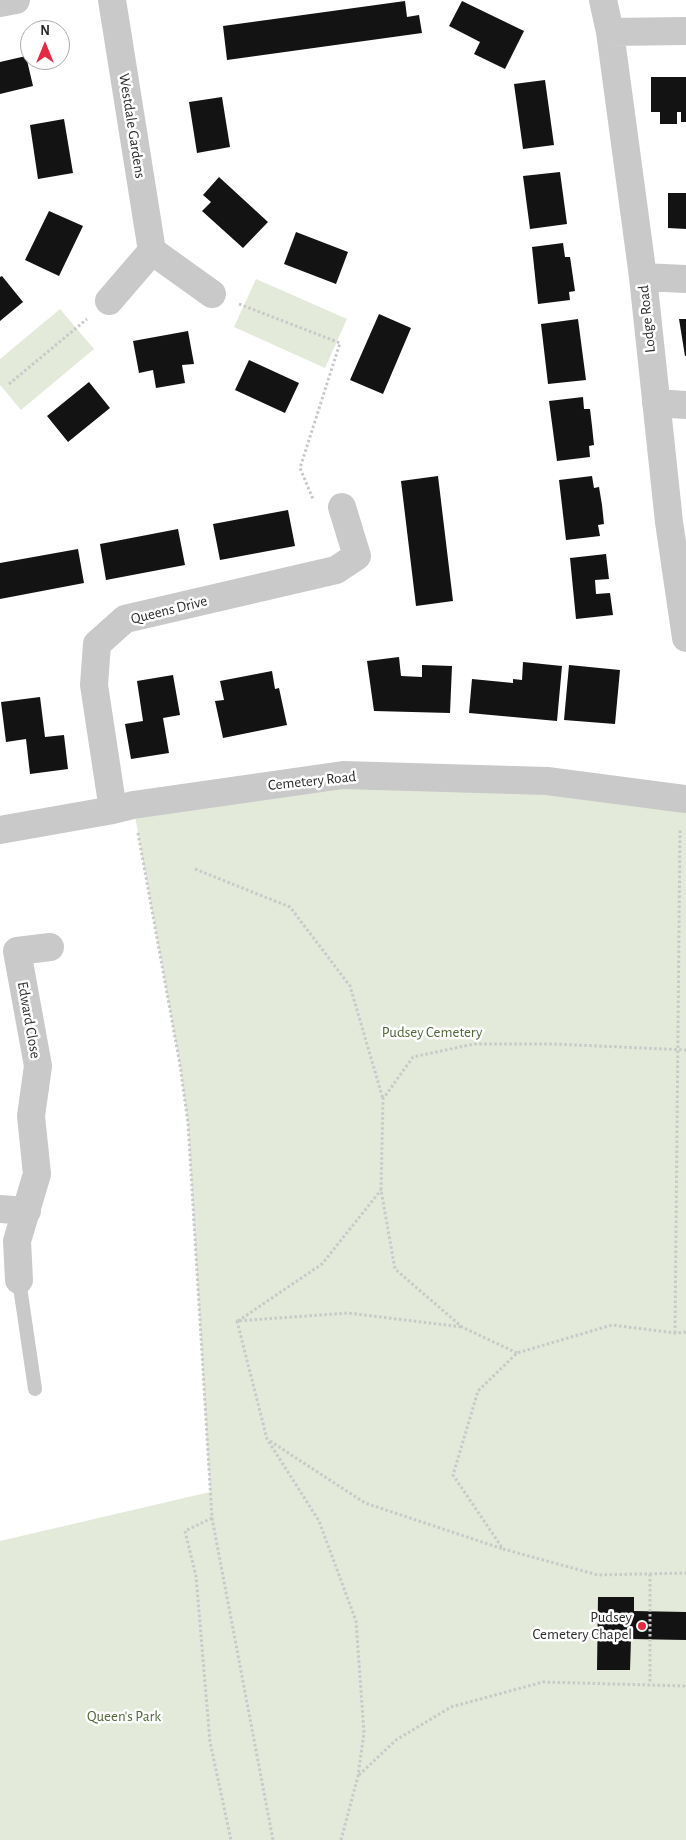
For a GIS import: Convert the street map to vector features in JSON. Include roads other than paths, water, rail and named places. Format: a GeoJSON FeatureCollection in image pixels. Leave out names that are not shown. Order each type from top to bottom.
{"type":"FeatureCollection","features":[{"type":"Feature","properties":{"kind":"street"},"geometry":{"type":"LineString","coordinates":[[0,2],[16,0]]}},
{"type":"Feature","properties":{"kind":"street","name":"Westdale Gardens"},"geometry":{"type":"LineString","coordinates":[[112,0],[152,251]]}},
{"type":"Feature","properties":{"kind":"street","name":"Lodge Road"},"geometry":{"type":"LineString","coordinates":[[604,0],[643,278],[656,403],[678,522],[686,638]]}},
{"type":"Feature","properties":{"kind":"street"},"geometry":{"type":"LineString","coordinates":[[610,32],[686,31]]}},
{"type":"Feature","properties":{"kind":"street"},"geometry":{"type":"LineString","coordinates":[[109,301],[152,251],[212,294]]}},
{"type":"Feature","properties":{"kind":"street"},"geometry":{"type":"LineString","coordinates":[[643,278],[686,279]]}},
{"type":"Feature","properties":{"kind":"street"},"geometry":{"type":"LineString","coordinates":[[656,403],[686,405]]}},
{"type":"Feature","properties":{"kind":"street","name":"Queens Drive"},"geometry":{"type":"LineString","coordinates":[[123,808],[94,685],[97,644],[126,620],[336,570],[357,556],[342,506]]}},
{"type":"Feature","properties":{"kind":"street","name":"Cemetery Road"},"geometry":{"type":"LineString","coordinates":[[0,830],[123,808],[343,775],[547,781],[683,799]]}},
{"type":"Feature","properties":{"kind":"street","name":"Edward Close"},"geometry":{"type":"LineString","coordinates":[[19,1280],[17,1241],[37,1174],[31,1116],[38,1066],[16,951],[50,947]]}},
{"type":"Feature","properties":{"kind":"street"},"geometry":{"type":"LineString","coordinates":[[0,1209],[27,1211]]}},
{"type":"Feature","properties":{"kind":"lane"},"geometry":{"type":"LineString","coordinates":[[19,1280],[35,1388]]}},
{"type":"Feature","properties":{"kind":"place","name":"Pudsey Cemetery Chapel"},"geometry":{"type":"Point","coordinates":[642,1626]}},
{"type":"Feature","properties":{"kind":"park label","name":"Pudsey Cemetery"},"geometry":{"type":"Point","coordinates":[432,1032]}},
{"type":"Feature","properties":{"kind":"park label","name":"Queen's Park"},"geometry":{"type":"Point","coordinates":[124,1716]}}]}
